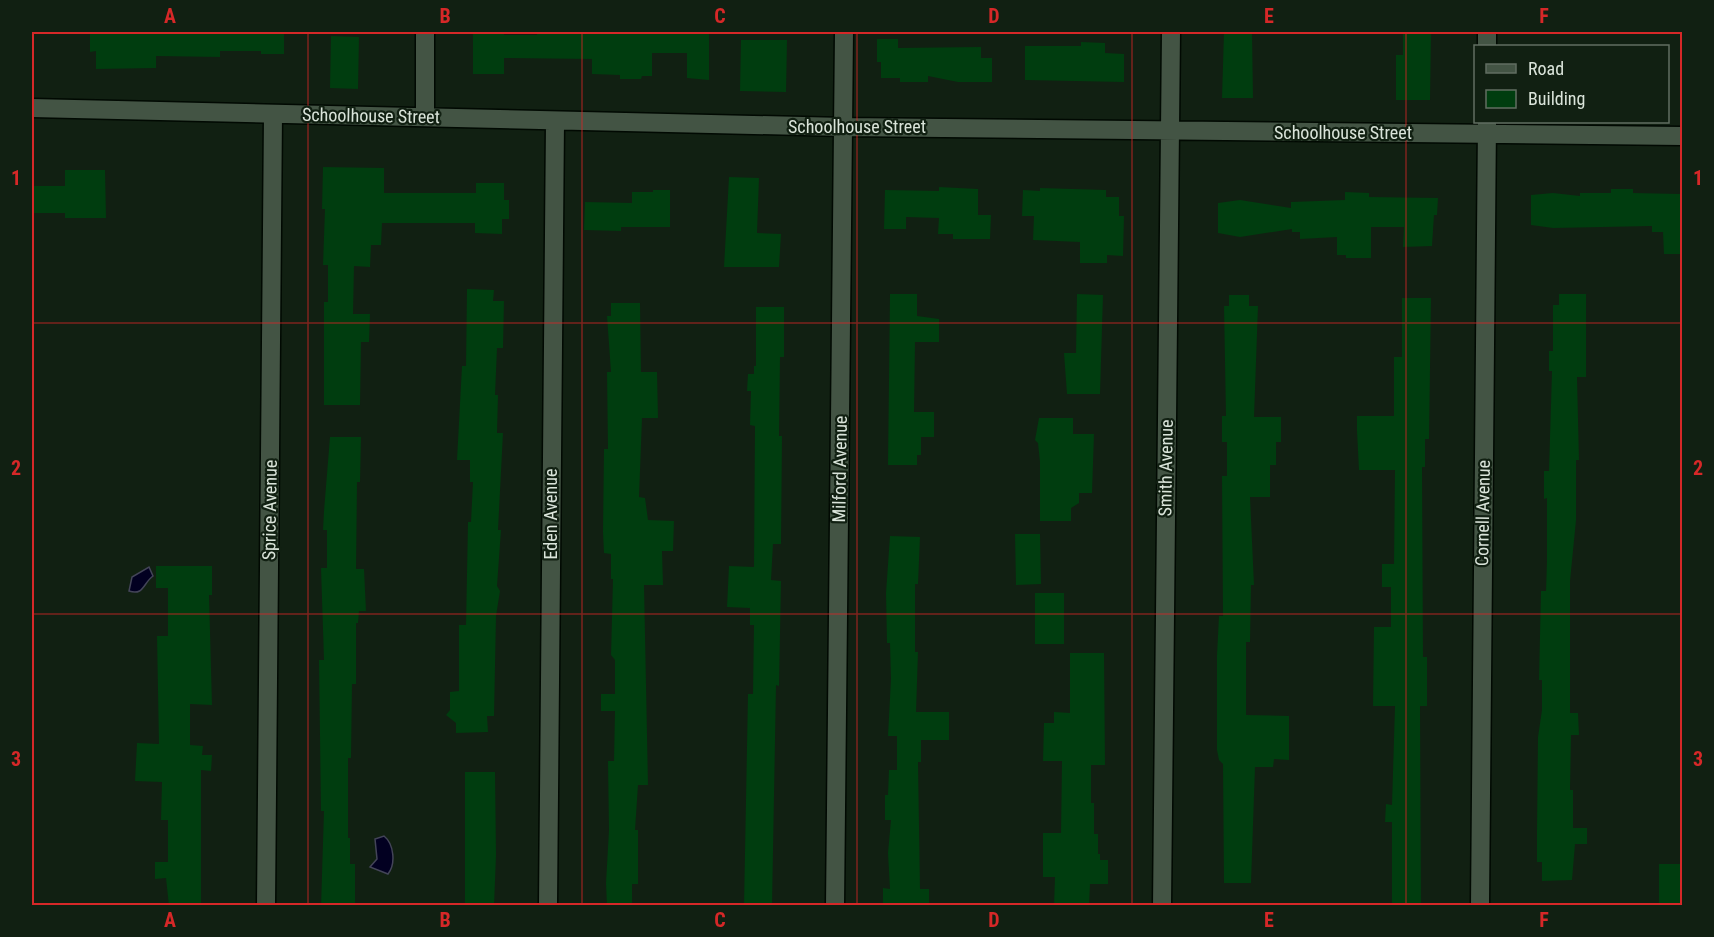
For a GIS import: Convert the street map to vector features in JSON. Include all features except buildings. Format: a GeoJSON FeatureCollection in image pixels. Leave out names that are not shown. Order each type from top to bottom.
{"type":"FeatureCollection","features":[{"type":"Feature","properties":{"kind":"street"},"geometry":{"type":"LineString","coordinates":[[424,117],[425,32]]}},
{"type":"Feature","properties":{"kind":"street","name":"Milford Avenue"},"geometry":{"type":"LineString","coordinates":[[834,906],[844,32]]}},
{"type":"Feature","properties":{"kind":"street","name":"Smith Avenue"},"geometry":{"type":"LineString","coordinates":[[1162,906],[1171,32]]}},
{"type":"Feature","properties":{"kind":"street","name":"Schoolhouse Street"},"geometry":{"type":"LineString","coordinates":[[32,108],[844,127],[1170,131],[1486,127],[1683,136]]}},
{"type":"Feature","properties":{"kind":"street","name":"Sprice Avenue"},"geometry":{"type":"LineString","coordinates":[[266,906],[273,115]]}},
{"type":"Feature","properties":{"kind":"street","name":"Eden Avenue"},"geometry":{"type":"LineString","coordinates":[[548,906],[555,122]]}},
{"type":"Feature","properties":{"kind":"street","name":"Cornell Avenue"},"geometry":{"type":"LineString","coordinates":[[1480,906],[1486,127]]}},
{"type":"Feature","properties":{"kind":"water"},"geometry":{"type":"Polygon","coordinates":[[[149,567],[153,576],[138,592],[129,591],[132,577],[149,567]]]}},
{"type":"Feature","properties":{"kind":"water"},"geometry":{"type":"Polygon","coordinates":[[[384,836],[393,854],[391,870],[388,874],[370,867],[377,859],[375,839],[384,836]]]}}]}
